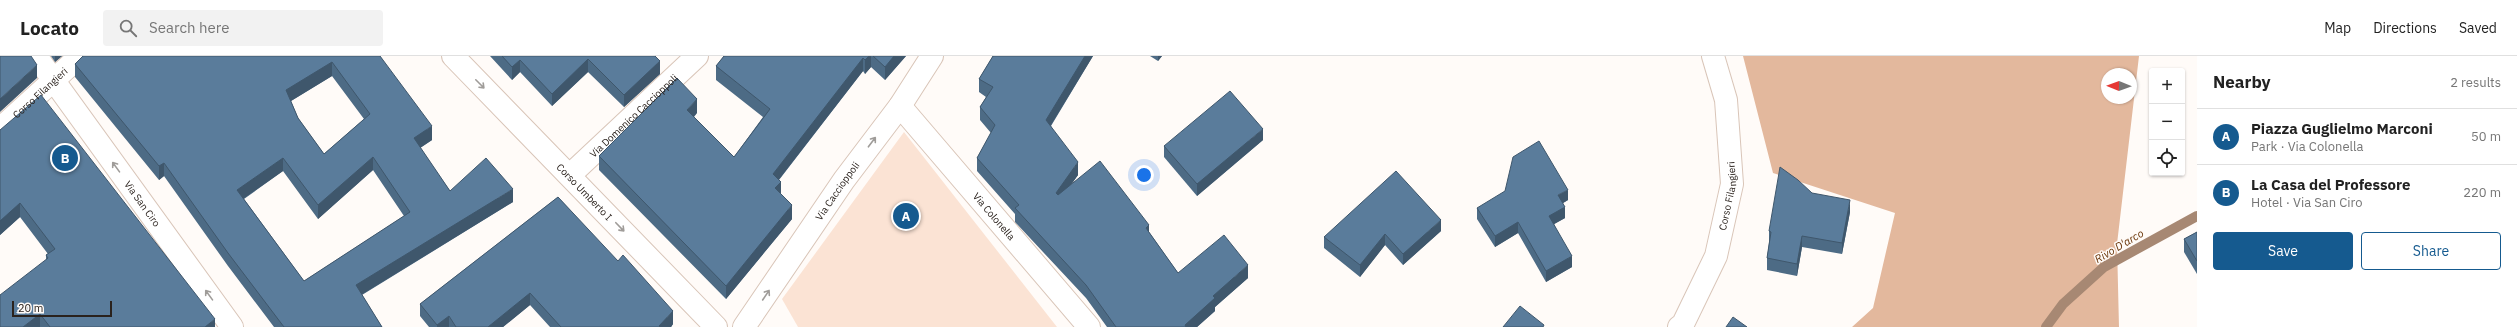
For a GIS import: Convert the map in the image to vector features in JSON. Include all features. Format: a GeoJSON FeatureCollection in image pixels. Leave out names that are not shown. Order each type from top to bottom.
{"type":"FeatureCollection","features":[{"type":"Feature","properties":{"kind":"street","name":"Via San Ciro"},"geometry":{"type":"LineString","coordinates":[[36,56],[232,327]]}},
{"type":"Feature","properties":{"kind":"street","name":"Corso Filangieri"},"geometry":{"type":"LineString","coordinates":[[0,129],[80,56]]}},
{"type":"Feature","properties":{"kind":"street","name":"Corso Umberto I"},"geometry":{"type":"LineString","coordinates":[[453,56],[716,327]]}},
{"type":"Feature","properties":{"kind":"street","name":"Via Domenico Caccioppoli"},"geometry":{"type":"LineString","coordinates":[[570,175],[697,56]]}},
{"type":"Feature","properties":{"kind":"street","name":"Via Caccioppoli"},"geometry":{"type":"LineString","coordinates":[[744,327],[844,180],[900,106],[932,56]]}},
{"type":"Feature","properties":{"kind":"street","name":"Corso Filangieri"},"geometry":{"type":"LineString","coordinates":[[1679,327],[1683,324],[1716,256],[1732,184],[1726,100],[1713,56]]}},
{"type":"Feature","properties":{"kind":"street","name":"Via Colonella"},"geometry":{"type":"LineString","coordinates":[[900,106],[1089,327]]}},
{"type":"Feature","properties":{"kind":"shaded area"},"geometry":{"type":"Polygon","coordinates":[[[1743,56],[2139,56],[2137,73],[2137,68],[2101,68],[2101,104],[2133,104],[2117,244],[2119,327],[1852,327],[1873,308],[1895,213],[1773,173],[1743,56]]]}},
{"type":"Feature","properties":{"kind":"shaded area"},"geometry":{"type":"Polygon","coordinates":[[[904,132],[1057,327],[798,327],[782,299],[904,132]]]}},
{"type":"Feature","properties":{"kind":"building"},"geometry":{"type":"Polygon","coordinates":[[[0,56],[31,56],[37,65],[0,99],[0,56]]]}},
{"type":"Feature","properties":{"kind":"building"},"geometry":{"type":"Polygon","coordinates":[[[83,56],[380,56],[432,126],[414,138],[450,191],[486,158],[513,189],[356,285],[382,327],[284,327],[228,253],[164,163],[159,166],[75,64],[83,56]],[[332,62],[286,90],[298,118],[324,154],[370,114],[332,62]],[[373,157],[318,205],[283,158],[237,190],[304,281],[410,212],[373,157]]]}},
{"type":"Feature","properties":{"kind":"building"},"geometry":{"type":"Polygon","coordinates":[[[502,56],[655,56],[660,61],[624,95],[588,59],[552,94],[520,60],[512,67],[502,56]]]}},
{"type":"Feature","properties":{"kind":"building"},"geometry":{"type":"Polygon","coordinates":[[[724,56],[869,56],[865,60],[863,58],[773,174],[781,182],[775,188],[792,205],[726,286],[599,156],[677,78],[697,99],[687,110],[734,157],[770,109],[716,66],[724,56]]]}},
{"type":"Feature","properties":{"kind":"building"},"geometry":{"type":"Polygon","coordinates":[[[873,56],[894,56],[885,67],[873,56]]]}},
{"type":"Feature","properties":{"kind":"building"},"geometry":{"type":"Polygon","coordinates":[[[993,56],[1085,56],[1046,120],[1078,162],[1056,193],[1058,195],[1100,161],[1149,225],[1146,228],[1178,273],[1224,235],[1248,265],[1213,296],[1215,298],[1185,325],[1186,327],[1116,327],[1086,285],[1015,208],[1019,205],[977,158],[995,125],[980,107],[993,87],[979,79],[993,56]]]}},
{"type":"Feature","properties":{"kind":"building"},"geometry":{"type":"Polygon","coordinates":[[[1230,91],[1263,129],[1197,184],[1164,146],[1230,91]]]}},
{"type":"Feature","properties":{"kind":"building"},"geometry":{"type":"Polygon","coordinates":[[[41,95],[215,319],[205,327],[50,327],[40,314],[23,327],[0,327],[0,295],[48,258],[46,255],[55,249],[20,203],[0,221],[0,130],[41,95]]]}},
{"type":"Feature","properties":{"kind":"building"},"geometry":{"type":"Polygon","coordinates":[[[1539,141],[1568,190],[1558,195],[1565,207],[1549,216],[1572,256],[1546,271],[1518,222],[1495,236],[1477,208],[1505,191],[1513,157],[1539,141]]]}},
{"type":"Feature","properties":{"kind":"building"},"geometry":{"type":"Polygon","coordinates":[[[1780,167],[1798,180],[1812,193],[1850,200],[1842,243],[1802,236],[1797,264],[1767,258],[1771,232],[1769,231],[1780,167]]]}},
{"type":"Feature","properties":{"kind":"building"},"geometry":{"type":"Polygon","coordinates":[[[1396,171],[1441,220],[1403,254],[1385,234],[1360,265],[1324,237],[1396,171]]]}},
{"type":"Feature","properties":{"kind":"building"},"geometry":{"type":"Polygon","coordinates":[[[558,197],[618,261],[623,255],[673,311],[659,326],[660,327],[561,327],[530,293],[488,327],[456,327],[449,316],[437,325],[420,304],[558,197]]]}},
{"type":"Feature","properties":{"kind":"building"},"geometry":{"type":"Polygon","coordinates":[[[2197,232],[2197,261],[2184,239],[2197,232]]]}},
{"type":"Feature","properties":{"kind":"building"},"geometry":{"type":"Polygon","coordinates":[[[1520,306],[1544,325],[1543,327],[1503,327],[1520,306]]]}},
{"type":"Feature","properties":{"kind":"building"},"geometry":{"type":"Polygon","coordinates":[[[1733,317],[1747,327],[1726,327],[1733,317]]]}},
{"type":"Feature","properties":{"kind":"waterway","name":"Rivo D'arco"},"geometry":{"type":"LineString","coordinates":[[2046,327],[2063,304],[2104,267],[2197,216]]}},
{"type":"Feature","properties":{"kind":"place","name":"La Casa del Professore"},"geometry":{"type":"Point","coordinates":[65,158]}},
{"type":"Feature","properties":{"kind":"place","name":"Piazza Guglielmo Marconi"},"geometry":{"type":"Point","coordinates":[906,216]}}]}
